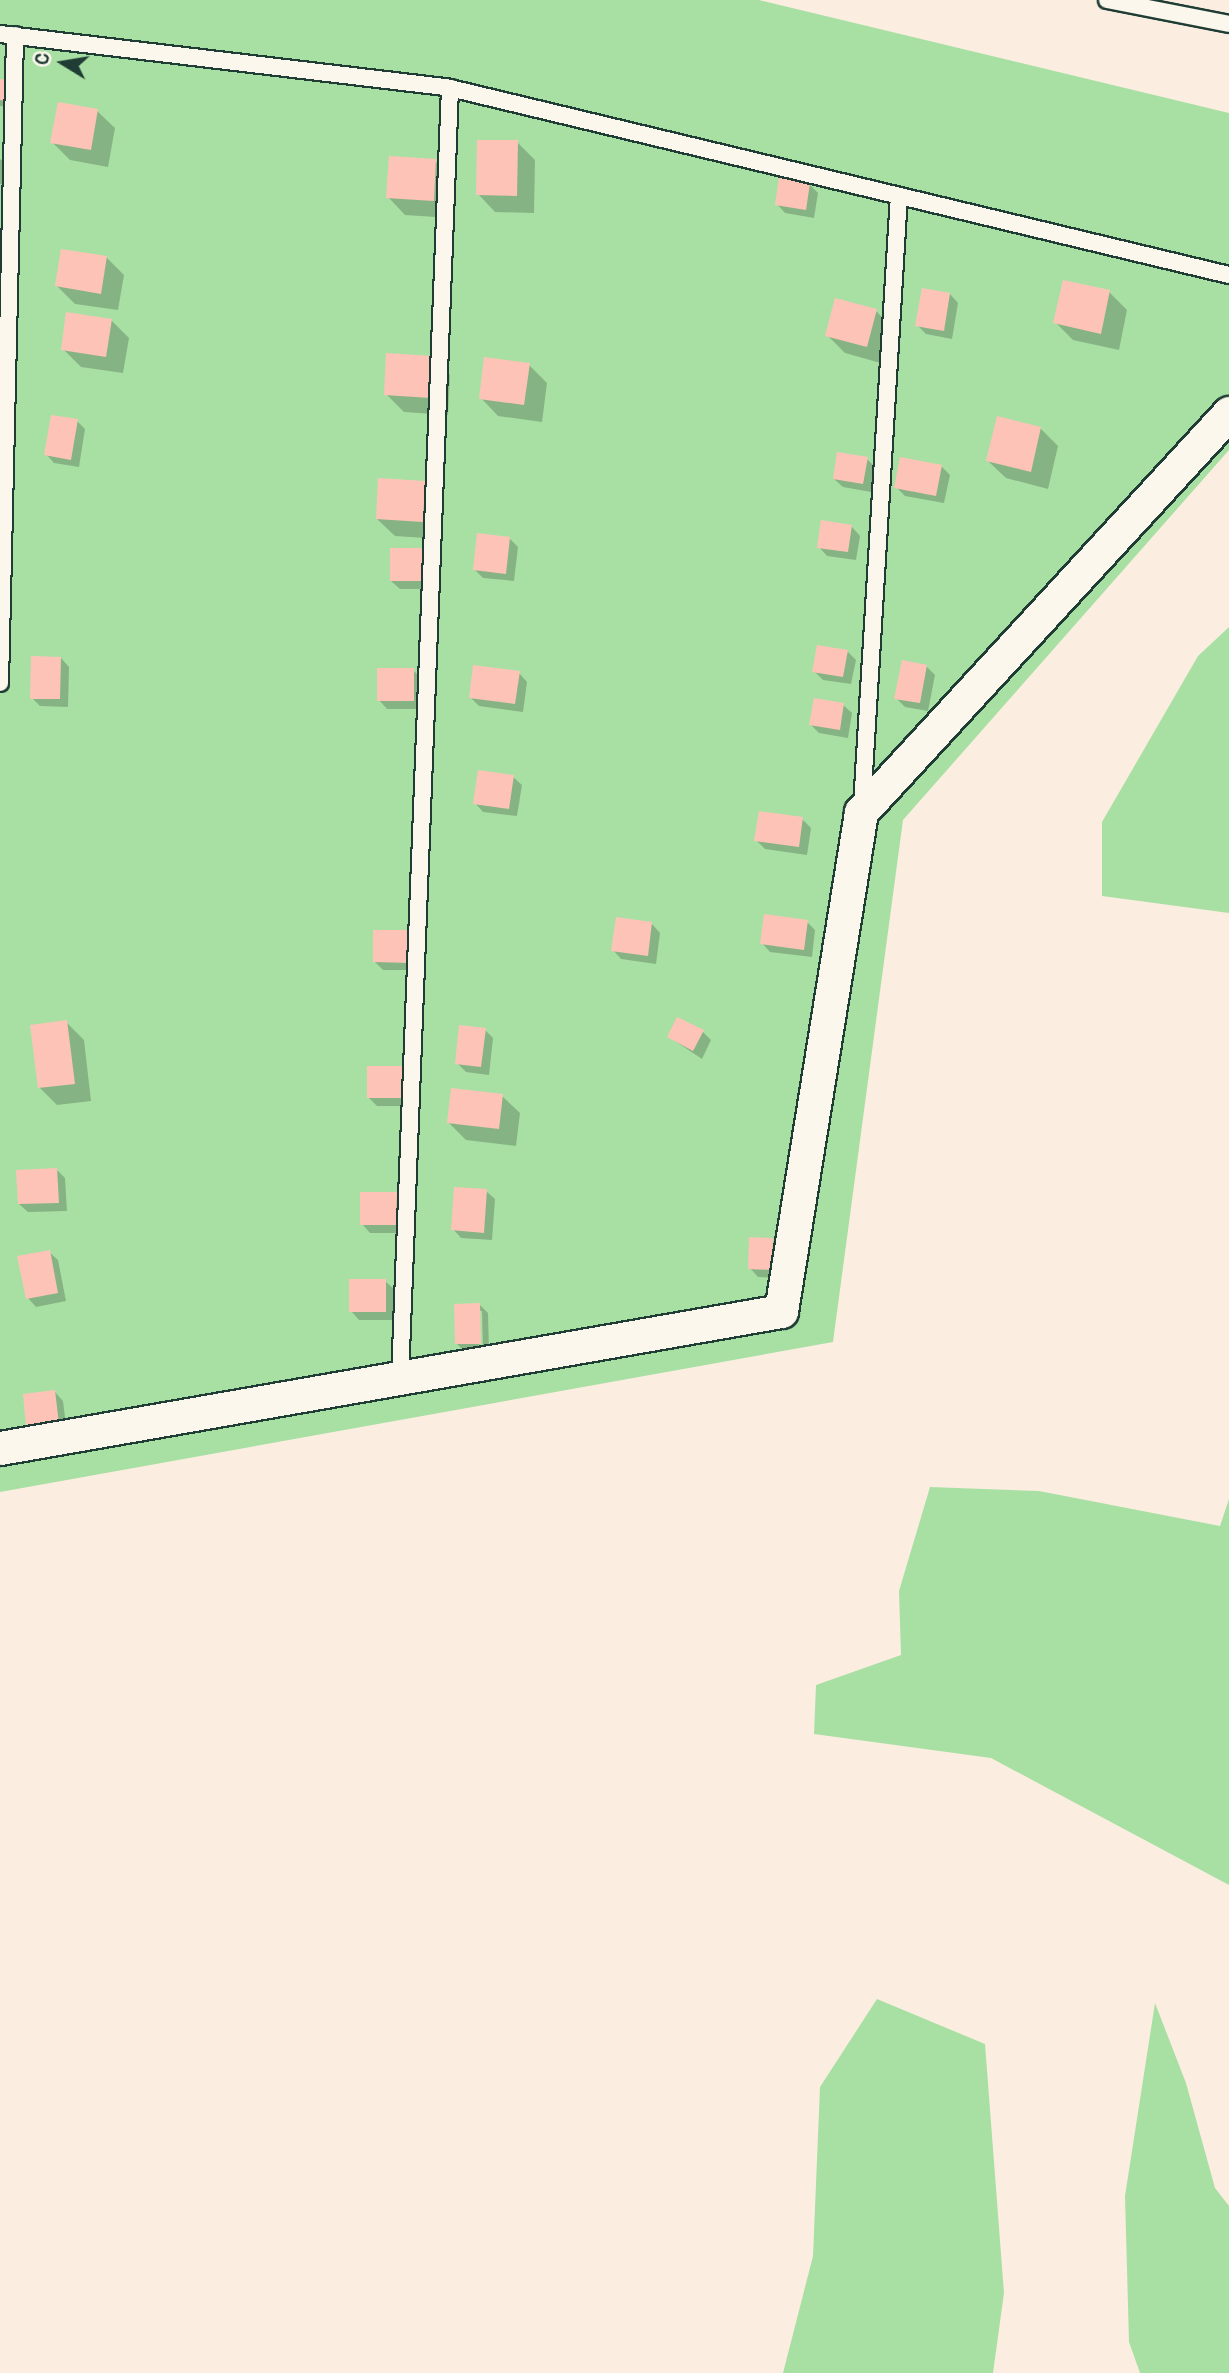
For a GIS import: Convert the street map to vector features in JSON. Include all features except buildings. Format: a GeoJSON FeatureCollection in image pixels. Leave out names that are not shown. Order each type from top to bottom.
{"type":"FeatureCollection","features":[{"type":"Feature","properties":{"kind":"street"},"geometry":{"type":"LineString","coordinates":[[0,1448],[780,1311],[861,812],[1229,412]]}},
{"type":"Feature","properties":{"kind":"lane"},"geometry":{"type":"LineString","coordinates":[[1107,0],[1229,24]]}},
{"type":"Feature","properties":{"kind":"lane"},"geometry":{"type":"LineString","coordinates":[[0,683],[8,35],[450,88],[1229,275]]}},
{"type":"Feature","properties":{"kind":"lane"},"geometry":{"type":"LineString","coordinates":[[400,1378],[450,88]]}},
{"type":"Feature","properties":{"kind":"lane"},"geometry":{"type":"LineString","coordinates":[[861,812],[899,196]]}},
{"type":"Feature","properties":{"kind":"green space"},"geometry":{"type":"Polygon","coordinates":[[[0,0],[759,0],[1229,113],[1229,450],[903,820],[833,1342],[0,1492],[0,0]]]}},
{"type":"Feature","properties":{"kind":"green space"},"geometry":{"type":"Polygon","coordinates":[[[1229,627],[1229,913],[1102,896],[1102,822],[1198,656],[1229,627]]]}},
{"type":"Feature","properties":{"kind":"green space"},"geometry":{"type":"Polygon","coordinates":[[[930,1487],[1039,1491],[1220,1526],[1229,1499],[1229,1885],[991,1758],[814,1734],[816,1685],[901,1655],[899,1591],[930,1487]]]}},
{"type":"Feature","properties":{"kind":"green space"},"geometry":{"type":"Polygon","coordinates":[[[877,1999],[985,2044],[1004,2293],[993,2373],[783,2373],[813,2256],[820,2087],[877,1999]]]}},
{"type":"Feature","properties":{"kind":"green space"},"geometry":{"type":"Polygon","coordinates":[[[1155,2003],[1186,2083],[1215,2188],[1229,2206],[1229,2373],[1140,2373],[1129,2342],[1125,2196],[1155,2003]]]}}]}
